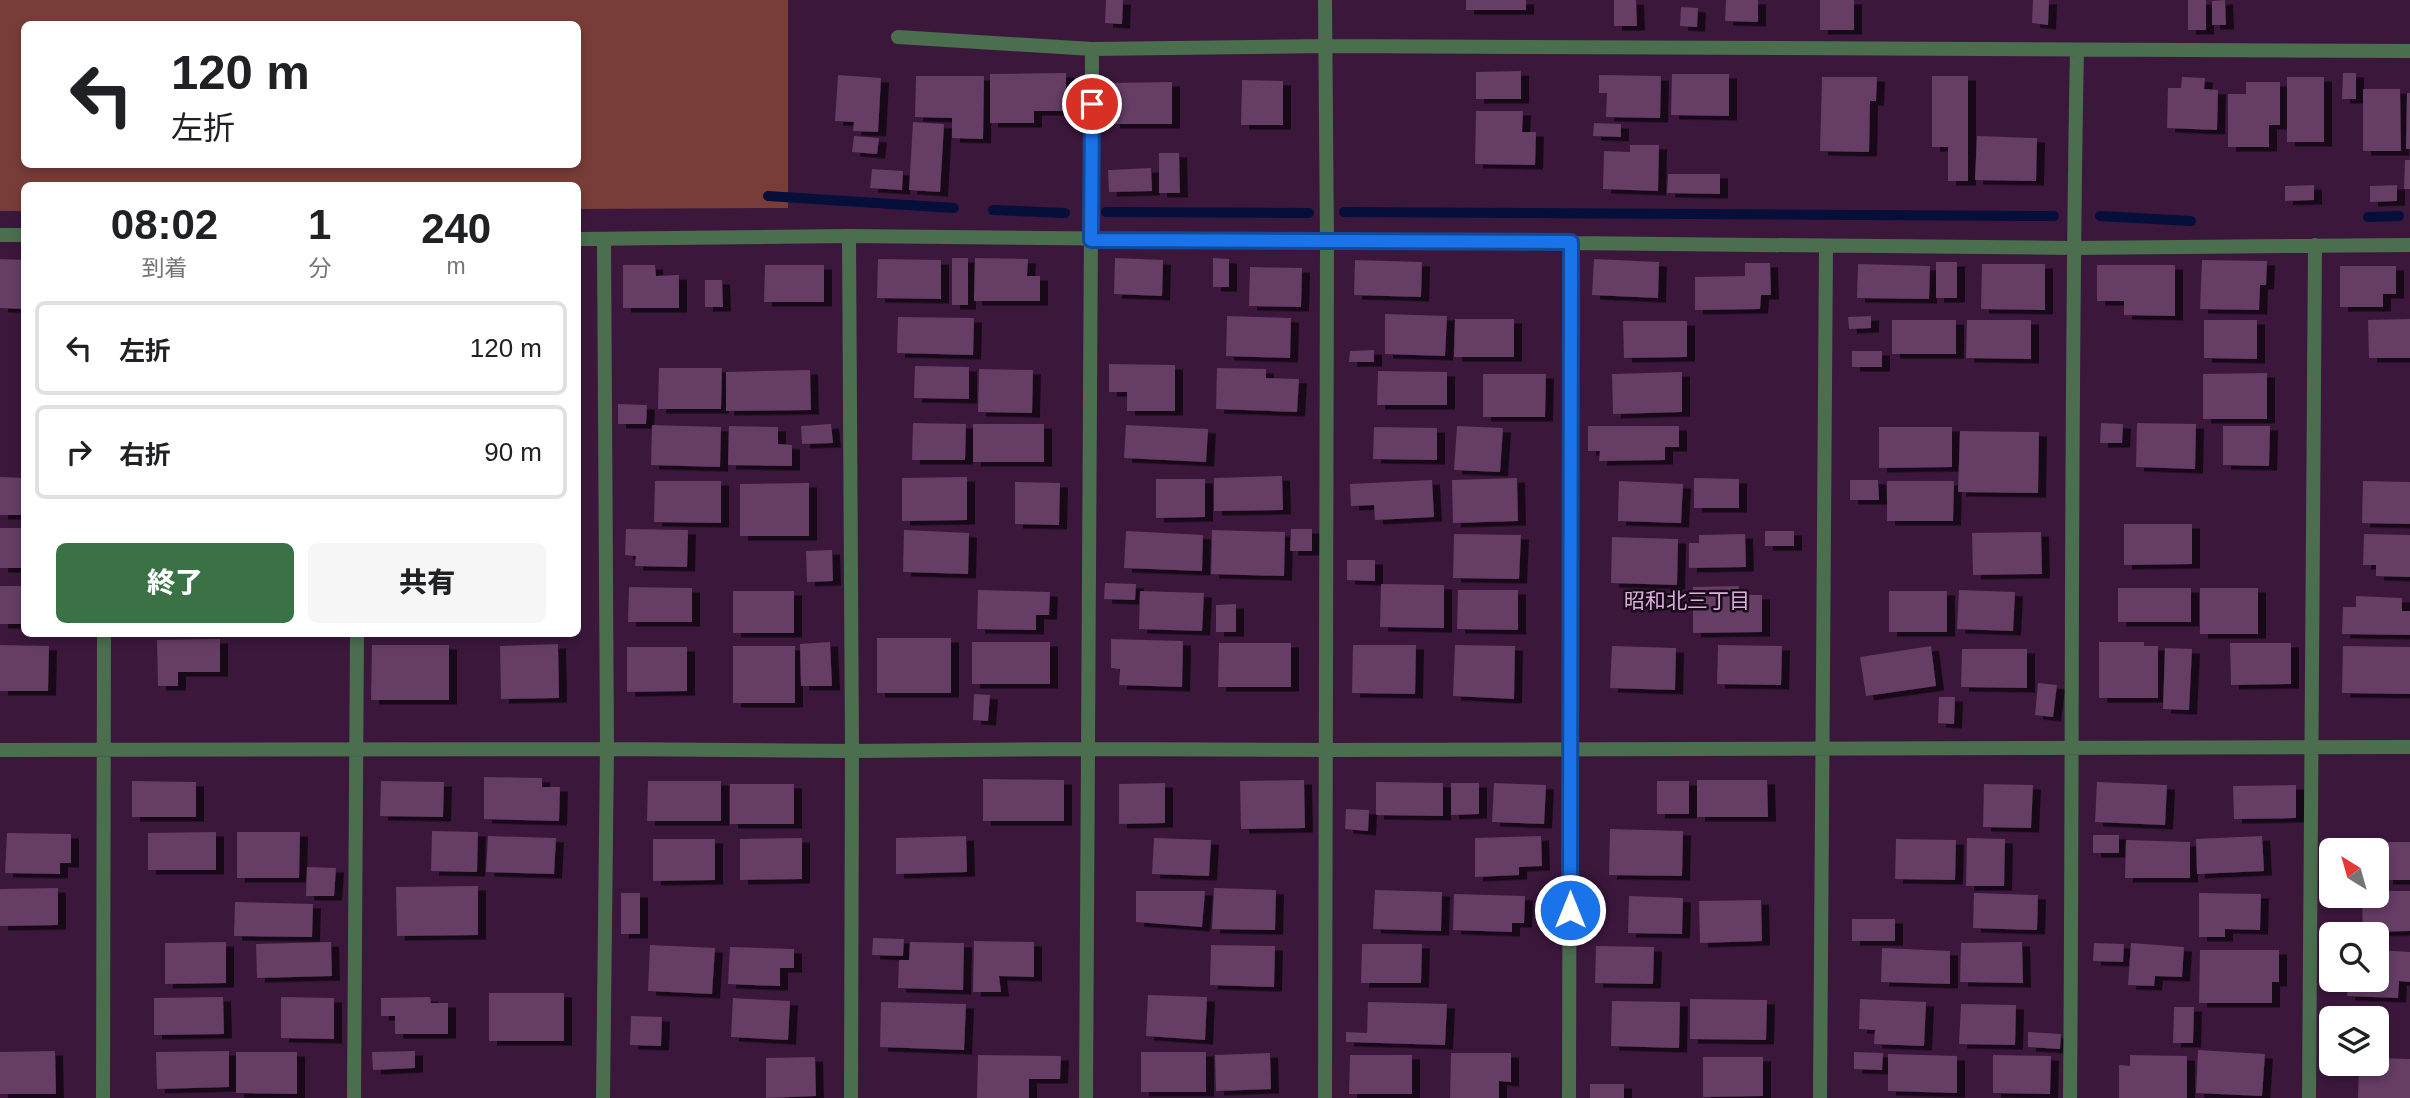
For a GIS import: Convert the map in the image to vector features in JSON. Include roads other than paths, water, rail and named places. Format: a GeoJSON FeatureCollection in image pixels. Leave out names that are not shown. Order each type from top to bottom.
{"type":"FeatureCollection","features":[{"type":"Feature","properties":{"kind":"street"},"geometry":{"type":"LineString","coordinates":[[1325,0],[1325,1098]]}},
{"type":"Feature","properties":{"kind":"street"},"geometry":{"type":"LineString","coordinates":[[898,37],[1092,49],[1326,46],[2410,51]]}},
{"type":"Feature","properties":{"kind":"street"},"geometry":{"type":"LineString","coordinates":[[1086,1098],[1092,49]]}},
{"type":"Feature","properties":{"kind":"street"},"geometry":{"type":"LineString","coordinates":[[2070,1098],[2073,248],[2077,50]]}},
{"type":"Feature","properties":{"kind":"street"},"geometry":{"type":"LineString","coordinates":[[0,235],[21,235]]}},
{"type":"Feature","properties":{"kind":"street"},"geometry":{"type":"LineString","coordinates":[[849,236],[852,751],[850,1098]]}},
{"type":"Feature","properties":{"kind":"street"},"geometry":{"type":"LineString","coordinates":[[581,239],[849,236],[2073,248],[2410,245]]}},
{"type":"Feature","properties":{"kind":"street"},"geometry":{"type":"LineString","coordinates":[[603,1098],[607,749],[604,240]]}},
{"type":"Feature","properties":{"kind":"street"},"geometry":{"type":"LineString","coordinates":[[1569,1098],[1571,242]]}},
{"type":"Feature","properties":{"kind":"street"},"geometry":{"type":"LineString","coordinates":[[1820,1098],[1826,246]]}},
{"type":"Feature","properties":{"kind":"street"},"geometry":{"type":"LineString","coordinates":[[2309,1098],[2315,246]]}},
{"type":"Feature","properties":{"kind":"street"},"geometry":{"type":"LineString","coordinates":[[103,1098],[104,637]]}},
{"type":"Feature","properties":{"kind":"street"},"geometry":{"type":"LineString","coordinates":[[354,1098],[356,637]]}},
{"type":"Feature","properties":{"kind":"street"},"geometry":{"type":"LineString","coordinates":[[0,750],[2410,747]]}},
{"type":"Feature","properties":{"kind":"waterway"},"geometry":{"type":"LineString","coordinates":[[768,196],[954,208]]}},
{"type":"Feature","properties":{"kind":"waterway"},"geometry":{"type":"LineString","coordinates":[[993,210],[1065,213]]}},
{"type":"Feature","properties":{"kind":"waterway"},"geometry":{"type":"LineString","coordinates":[[1106,212],[1309,213]]}},
{"type":"Feature","properties":{"kind":"waterway"},"geometry":{"type":"LineString","coordinates":[[1344,212],[2054,216]]}},
{"type":"Feature","properties":{"kind":"waterway"},"geometry":{"type":"LineString","coordinates":[[2100,216],[2191,221]]}},
{"type":"Feature","properties":{"kind":"waterway"},"geometry":{"type":"LineString","coordinates":[[2368,217],[2399,216]]}},
{"type":"Feature","properties":{"kind":"district","name":"昭和北三丁目"},"geometry":{"type":"Point","coordinates":[1687,600]}}]}
